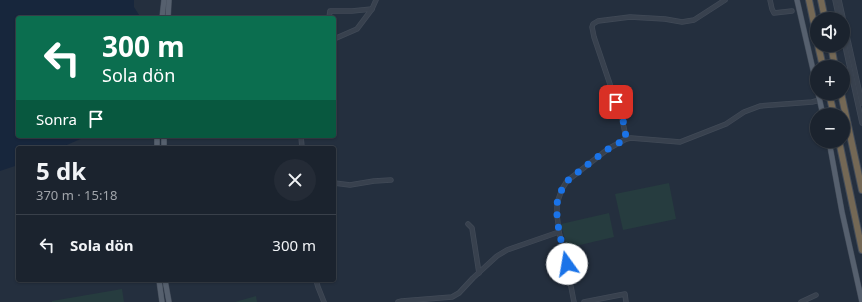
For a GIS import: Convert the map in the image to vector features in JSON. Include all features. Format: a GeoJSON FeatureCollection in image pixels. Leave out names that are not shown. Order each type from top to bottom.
{"type":"FeatureCollection","features":[{"type":"Feature","properties":{"kind":"highway"},"geometry":{"type":"LineString","coordinates":[[809,0],[812,12]]}},
{"type":"Feature","properties":{"kind":"highway"},"geometry":{"type":"LineString","coordinates":[[821,0],[824,12]]}},
{"type":"Feature","properties":{"kind":"highway"},"geometry":{"type":"LineString","coordinates":[[843,100],[862,190]]}},
{"type":"Feature","properties":{"kind":"highway"},"geometry":{"type":"LineString","coordinates":[[840,148],[862,250]]}},
{"type":"Feature","properties":{"kind":"main road"},"geometry":{"type":"LineString","coordinates":[[162,16],[164,0]]}},
{"type":"Feature","properties":{"kind":"main road"},"geometry":{"type":"LineString","coordinates":[[168,16],[169,0]]}},
{"type":"Feature","properties":{"kind":"main road"},"geometry":{"type":"LineString","coordinates":[[797,0],[811,60]]}},
{"type":"Feature","properties":{"kind":"main road"},"geometry":{"type":"LineString","coordinates":[[820,100],[822,108]]}},
{"type":"Feature","properties":{"kind":"main road"},"geometry":{"type":"LineString","coordinates":[[830,148],[842,212],[862,302]]}},
{"type":"Feature","properties":{"kind":"main road"},"geometry":{"type":"LineString","coordinates":[[159,282],[162,302]]}},
{"type":"Feature","properties":{"kind":"main road"},"geometry":{"type":"LineString","coordinates":[[165,282],[169,302]]}},
{"type":"Feature","properties":{"kind":"street"},"geometry":{"type":"LineString","coordinates":[[336,38],[357,29],[372,9],[376,0]]}},
{"type":"Feature","properties":{"kind":"street"},"geometry":{"type":"LineString","coordinates":[[626,139],[621,111],[594,37],[592,27],[593,24],[598,21],[630,17],[665,19],[682,22],[694,20],[726,0]]}},
{"type":"Feature","properties":{"kind":"street"},"geometry":{"type":"LineString","coordinates":[[770,0],[774,13],[792,11]]}},
{"type":"Feature","properties":{"kind":"street"},"geometry":{"type":"LineString","coordinates":[[835,0],[838,12]]}},
{"type":"Feature","properties":{"kind":"street"},"geometry":{"type":"LineString","coordinates":[[839,0],[862,103]]}},
{"type":"Feature","properties":{"kind":"street"},"geometry":{"type":"LineString","coordinates":[[329,16],[330,11],[372,9]]}},
{"type":"Feature","properties":{"kind":"street"},"geometry":{"type":"LineString","coordinates":[[846,52],[862,123]]}},
{"type":"Feature","properties":{"kind":"street"},"geometry":{"type":"LineString","coordinates":[[574,302],[559,232],[557,215],[557,203],[562,189],[567,181],[608,149],[626,139],[630,138],[680,142],[726,124],[744,112],[760,106],[820,100]]}},
{"type":"Feature","properties":{"kind":"street"},"geometry":{"type":"LineString","coordinates":[[336,183],[350,185],[391,180]]}},
{"type":"Feature","properties":{"kind":"street"},"geometry":{"type":"LineString","coordinates":[[468,224],[472,228],[479,273]]}},
{"type":"Feature","properties":{"kind":"street"},"geometry":{"type":"LineString","coordinates":[[398,302],[452,297],[459,293],[497,256],[507,250],[559,232]]}},
{"type":"Feature","properties":{"kind":"street"},"geometry":{"type":"LineString","coordinates":[[317,282],[324,302]]}},
{"type":"Feature","properties":{"kind":"street"},"geometry":{"type":"LineString","coordinates":[[584,302],[625,294],[626,302]]}},
{"type":"Feature","properties":{"kind":"street"},"geometry":{"type":"LineString","coordinates":[[801,302],[816,295]]}},
{"type":"Feature","properties":{"kind":"green space"},"geometry":{"type":"Polygon","coordinates":[[[669,183],[676,219],[623,230],[615,194],[669,183]]]}},
{"type":"Feature","properties":{"kind":"green space"},"geometry":{"type":"Polygon","coordinates":[[[609,213],[614,237],[567,248],[561,224],[609,213]]]}},
{"type":"Feature","properties":{"kind":"green space"},"geometry":{"type":"Polygon","coordinates":[[[122,289],[124,302],[52,302],[52,301],[122,289]]]}},
{"type":"Feature","properties":{"kind":"green space"},"geometry":{"type":"Polygon","coordinates":[[[256,296],[257,302],[235,302],[256,296]]]}},
{"type":"Feature","properties":{"kind":"water"},"geometry":{"type":"Polygon","coordinates":[[[0,0],[134,0],[134,7],[140,16],[16,16],[16,138],[83,138],[65,146],[16,146],[16,166],[0,171],[0,0]]]}},
{"type":"Feature","properties":{"kind":"route"},"geometry":{"type":"LineString","coordinates":[[567,264],[559,232],[557,203],[562,189],[567,181],[608,149],[626,139],[621,111],[616,102]]}}]}
